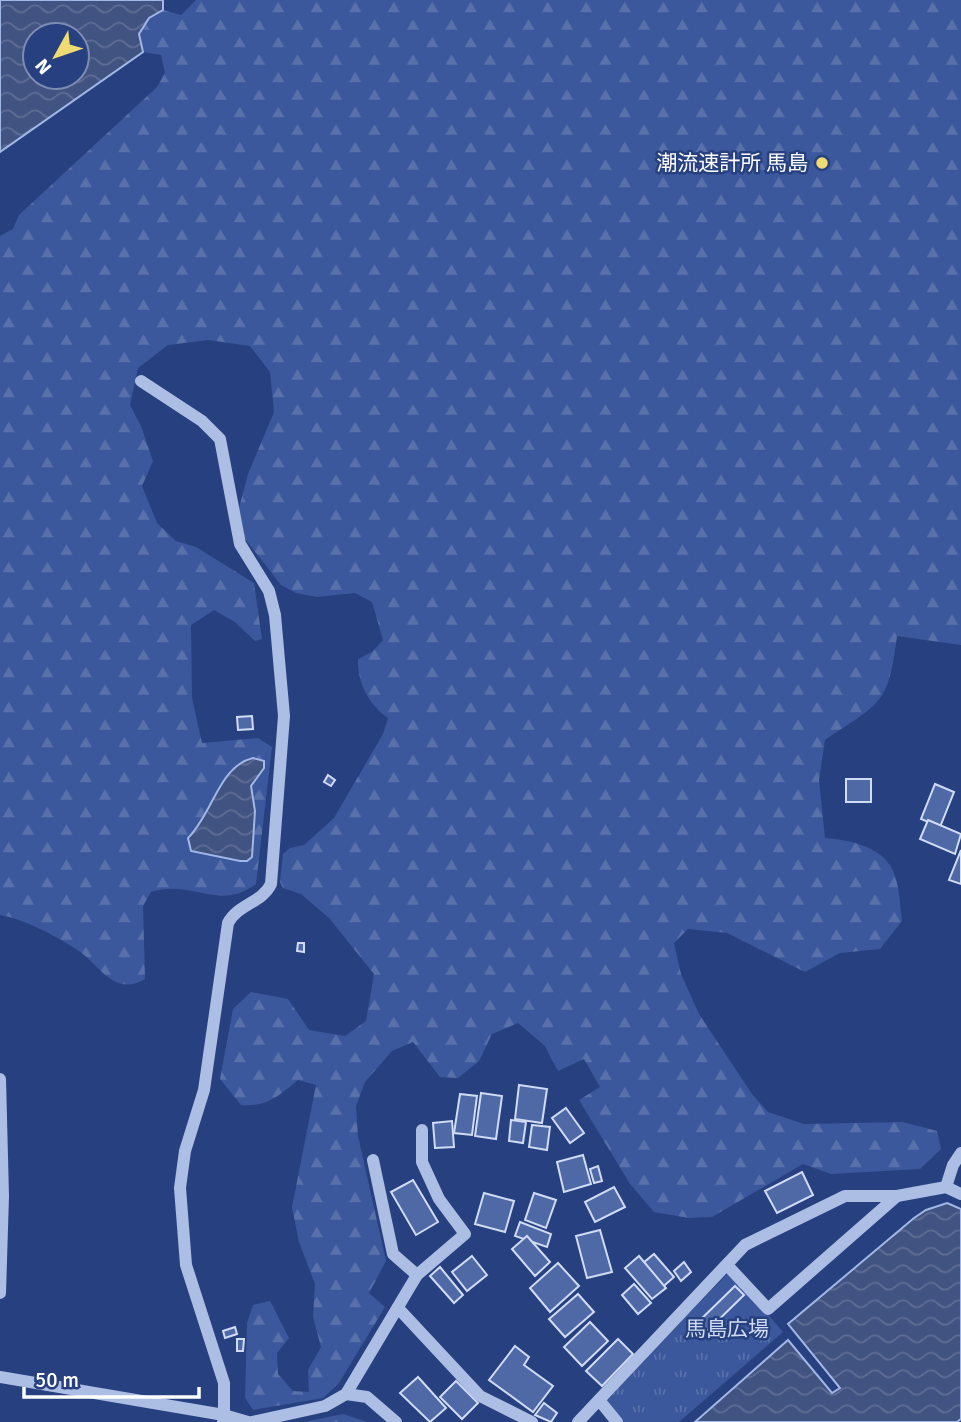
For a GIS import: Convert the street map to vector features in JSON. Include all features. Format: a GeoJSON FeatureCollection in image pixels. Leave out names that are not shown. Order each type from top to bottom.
{"type":"FeatureCollection","features":[{"type":"Feature","properties":{"kind":"street"},"geometry":{"type":"LineString","coordinates":[[141,381],[202,421],[220,439],[240,544],[269,591],[275,615],[284,716],[271,884],[266,894],[234,913],[228,923],[204,1090],[185,1151],[180,1188],[186,1265],[224,1383],[224,1419]]}},
{"type":"Feature","properties":{"kind":"street"},"geometry":{"type":"LineString","coordinates":[[0,1079],[3,1196],[0,1293]]}},
{"type":"Feature","properties":{"kind":"street"},"geometry":{"type":"LineString","coordinates":[[0,1377],[250,1422],[325,1406],[346,1394],[417,1275],[465,1234],[439,1199],[422,1163],[422,1130]]}},
{"type":"Feature","properties":{"kind":"street"},"geometry":{"type":"LineString","coordinates":[[946,1187],[953,1165],[961,1153]]}},
{"type":"Feature","properties":{"kind":"street"},"geometry":{"type":"LineString","coordinates":[[373,1160],[393,1254],[417,1275]]}},
{"type":"Feature","properties":{"kind":"street"},"geometry":{"type":"LineString","coordinates":[[578,1422],[745,1245],[845,1196],[897,1196],[946,1187],[961,1195]]}},
{"type":"Feature","properties":{"kind":"street"},"geometry":{"type":"LineString","coordinates":[[727,1265],[768,1309],[897,1196]]}},
{"type":"Feature","properties":{"kind":"street"},"geometry":{"type":"LineString","coordinates":[[398,1308],[480,1396],[532,1422]]}},
{"type":"Feature","properties":{"kind":"street"},"geometry":{"type":"LineString","coordinates":[[346,1394],[367,1398],[396,1422]]}},
{"type":"Feature","properties":{"kind":"street"},"geometry":{"type":"LineString","coordinates":[[598,1400],[617,1422]]}},
{"type":"Feature","properties":{"kind":"green space"},"geometry":{"type":"Polygon","coordinates":[[[196,0],[961,0],[961,645],[897,636],[885,690],[870,709],[825,740],[819,780],[825,838],[856,843],[884,858],[897,881],[902,921],[880,949],[840,953],[805,972],[727,933],[688,929],[674,943],[681,974],[699,1014],[752,1094],[768,1112],[804,1124],[903,1122],[937,1131],[941,1149],[920,1169],[831,1174],[803,1164],[712,1217],[689,1218],[654,1212],[630,1184],[579,1100],[600,1087],[584,1059],[558,1071],[545,1046],[518,1023],[492,1034],[479,1061],[458,1078],[440,1077],[413,1042],[392,1051],[365,1082],[356,1106],[358,1136],[386,1261],[369,1293],[385,1307],[339,1383],[323,1398],[253,1410],[245,1398],[247,1323],[253,1305],[270,1301],[289,1338],[277,1353],[278,1374],[293,1391],[309,1392],[308,1370],[321,1347],[313,1317],[315,1284],[299,1242],[292,1207],[316,1085],[298,1080],[265,1102],[241,1105],[220,1079],[233,1009],[251,992],[288,999],[309,1030],[345,1036],[366,1021],[374,974],[329,918],[301,894],[283,888],[280,882],[283,854],[290,848],[304,845],[334,818],[383,734],[388,718],[375,707],[366,692],[358,668],[358,659],[372,652],[383,640],[372,602],[355,593],[317,597],[296,593],[281,585],[245,539],[239,508],[248,474],[274,412],[270,372],[250,346],[208,340],[168,345],[138,368],[130,405],[141,426],[153,461],[142,486],[157,523],[176,541],[196,547],[254,583],[262,639],[255,641],[235,622],[214,610],[191,625],[192,698],[202,743],[258,738],[272,747],[256,884],[243,892],[230,895],[180,889],[151,892],[143,906],[145,979],[134,984],[115,982],[84,955],[59,939],[29,924],[0,915],[0,236],[13,229],[19,215],[157,87],[165,73],[161,55],[143,52],[139,34],[149,18],[163,10],[181,15],[196,0]]]}},
{"type":"Feature","properties":{"kind":"green space","name":"馬島広場"},"geometry":{"type":"Polygon","coordinates":[[[730,1271],[783,1332],[679,1422],[622,1422],[606,1399],[730,1271]]]}},
{"type":"Feature","properties":{"kind":"green space"},"geometry":{"type":"Polygon","coordinates":[[[343,1414],[367,1422],[304,1422],[343,1414]]]}},
{"type":"Feature","properties":{"kind":"water"},"geometry":{"type":"Polygon","coordinates":[[[0,0],[163,0],[163,10],[149,18],[139,34],[143,52],[91,88],[91,21],[21,21],[21,91],[87,91],[0,152],[0,0]]]}},
{"type":"Feature","properties":{"kind":"water"},"geometry":{"type":"Polygon","coordinates":[[[253,758],[264,761],[264,768],[251,786],[255,811],[252,857],[247,861],[240,861],[191,851],[188,838],[197,828],[224,780],[241,763],[253,758]]]}},
{"type":"Feature","properties":{"kind":"water"},"geometry":{"type":"Polygon","coordinates":[[[947,1203],[961,1209],[961,1419],[957,1422],[695,1422],[788,1340],[832,1393],[840,1388],[788,1324],[914,1218],[926,1210],[947,1203]]]}},
{"type":"Feature","properties":{"kind":"building"},"geometry":{"type":"Polygon","coordinates":[[[252,716],[253,729],[238,730],[237,717],[252,716]]]}},
{"type":"Feature","properties":{"kind":"building"},"geometry":{"type":"Polygon","coordinates":[[[328,775],[335,780],[331,786],[324,782],[328,775]]]}},
{"type":"Feature","properties":{"kind":"building"},"geometry":{"type":"Polygon","coordinates":[[[846,779],[871,779],[871,802],[846,802],[846,779]]]}},
{"type":"Feature","properties":{"kind":"building"},"geometry":{"type":"Polygon","coordinates":[[[935,784],[954,792],[940,827],[921,819],[935,784]]]}},
{"type":"Feature","properties":{"kind":"building"},"geometry":{"type":"Polygon","coordinates":[[[928,820],[961,834],[955,854],[920,839],[928,820]]]}},
{"type":"Feature","properties":{"kind":"building"},"geometry":{"type":"Polygon","coordinates":[[[961,850],[961,884],[949,880],[961,850]]]}},
{"type":"Feature","properties":{"kind":"building"},"geometry":{"type":"Polygon","coordinates":[[[298,943],[304,943],[304,952],[297,951],[298,943]]]}},
{"type":"Feature","properties":{"kind":"building"},"geometry":{"type":"Polygon","coordinates":[[[519,1085],[547,1089],[542,1123],[515,1119],[519,1085]]]}},
{"type":"Feature","properties":{"kind":"building"},"geometry":{"type":"Polygon","coordinates":[[[481,1093],[502,1096],[496,1139],[475,1136],[481,1093]]]}},
{"type":"Feature","properties":{"kind":"building"},"geometry":{"type":"Polygon","coordinates":[[[460,1094],[477,1096],[472,1135],[454,1133],[460,1094]]]}},
{"type":"Feature","properties":{"kind":"building"},"geometry":{"type":"Polygon","coordinates":[[[566,1108],[584,1133],[570,1143],[552,1118],[566,1108]]]}},
{"type":"Feature","properties":{"kind":"building"},"geometry":{"type":"Polygon","coordinates":[[[511,1120],[526,1122],[523,1143],[509,1141],[511,1120]]]}},
{"type":"Feature","properties":{"kind":"building"},"geometry":{"type":"Polygon","coordinates":[[[452,1121],[454,1147],[435,1148],[433,1123],[452,1121]]]}},
{"type":"Feature","properties":{"kind":"building"},"geometry":{"type":"Polygon","coordinates":[[[532,1125],[550,1127],[547,1150],[529,1147],[532,1125]]]}},
{"type":"Feature","properties":{"kind":"building"},"geometry":{"type":"Polygon","coordinates":[[[583,1155],[591,1184],[564,1192],[557,1162],[583,1155]]]}},
{"type":"Feature","properties":{"kind":"building"},"geometry":{"type":"Polygon","coordinates":[[[598,1166],[602,1181],[594,1183],[590,1169],[598,1166]]]}},
{"type":"Feature","properties":{"kind":"building"},"geometry":{"type":"Polygon","coordinates":[[[802,1172],[813,1195],[777,1213],[765,1191],[802,1172]]]}},
{"type":"Feature","properties":{"kind":"building"},"geometry":{"type":"Polygon","coordinates":[[[413,1180],[438,1222],[416,1235],[391,1192],[413,1180]]]}},
{"type":"Feature","properties":{"kind":"building"},"geometry":{"type":"Polygon","coordinates":[[[614,1187],[625,1207],[595,1222],[585,1202],[614,1187]]]}},
{"type":"Feature","properties":{"kind":"building"},"geometry":{"type":"Polygon","coordinates":[[[484,1193],[514,1201],[505,1232],[475,1224],[484,1193]]]}},
{"type":"Feature","properties":{"kind":"building"},"geometry":{"type":"Polygon","coordinates":[[[534,1193],[556,1200],[546,1228],[525,1220],[534,1193]]]}},
{"type":"Feature","properties":{"kind":"building"},"geometry":{"type":"Polygon","coordinates":[[[520,1222],[551,1234],[547,1247],[515,1236],[520,1222]]]}},
{"type":"Feature","properties":{"kind":"building"},"geometry":{"type":"Polygon","coordinates":[[[600,1230],[612,1272],[587,1278],[576,1236],[600,1230]]]}},
{"type":"Feature","properties":{"kind":"building"},"geometry":{"type":"Polygon","coordinates":[[[527,1236],[550,1262],[535,1276],[512,1249],[527,1236]]]}},
{"type":"Feature","properties":{"kind":"building"},"geometry":{"type":"Polygon","coordinates":[[[654,1254],[674,1277],[657,1292],[637,1268],[654,1254]]]}},
{"type":"Feature","properties":{"kind":"building"},"geometry":{"type":"Polygon","coordinates":[[[472,1256],[487,1275],[467,1291],[452,1272],[472,1256]]]}},
{"type":"Feature","properties":{"kind":"building"},"geometry":{"type":"Polygon","coordinates":[[[639,1256],[666,1288],[652,1299],[625,1268],[639,1256]]]}},
{"type":"Feature","properties":{"kind":"building"},"geometry":{"type":"Polygon","coordinates":[[[684,1262],[691,1272],[681,1281],[674,1271],[684,1262]]]}},
{"type":"Feature","properties":{"kind":"building"},"geometry":{"type":"Polygon","coordinates":[[[558,1263],[579,1286],[550,1312],[530,1288],[558,1263]]]}},
{"type":"Feature","properties":{"kind":"building"},"geometry":{"type":"Polygon","coordinates":[[[440,1267],[463,1295],[454,1303],[430,1276],[440,1267]]]}},
{"type":"Feature","properties":{"kind":"building"},"geometry":{"type":"Polygon","coordinates":[[[634,1284],[651,1303],[638,1314],[622,1295],[634,1284]]]}},
{"type":"Feature","properties":{"kind":"building"},"geometry":{"type":"Polygon","coordinates":[[[735,1286],[744,1295],[703,1335],[694,1326],[735,1286]]]}},
{"type":"Feature","properties":{"kind":"building"},"geometry":{"type":"Polygon","coordinates":[[[578,1294],[594,1312],[565,1337],[549,1319],[578,1294]]]}},
{"type":"Feature","properties":{"kind":"building"},"geometry":{"type":"Polygon","coordinates":[[[590,1322],[608,1341],[582,1366],[564,1347],[590,1322]]]}},
{"type":"Feature","properties":{"kind":"building"},"geometry":{"type":"Polygon","coordinates":[[[235,1327],[237,1334],[225,1338],[223,1331],[235,1327]]]}},
{"type":"Feature","properties":{"kind":"building"},"geometry":{"type":"Polygon","coordinates":[[[237,1339],[244,1339],[243,1351],[237,1351],[237,1339]]]}},
{"type":"Feature","properties":{"kind":"building"},"geometry":{"type":"Polygon","coordinates":[[[618,1339],[633,1354],[602,1386],[586,1371],[618,1339]]]}},
{"type":"Feature","properties":{"kind":"building"},"geometry":{"type":"Polygon","coordinates":[[[515,1346],[529,1357],[524,1365],[553,1386],[533,1412],[489,1380],[515,1346]]]}},
{"type":"Feature","properties":{"kind":"building"},"geometry":{"type":"Polygon","coordinates":[[[418,1377],[446,1408],[430,1422],[400,1393],[418,1377]]]}},
{"type":"Feature","properties":{"kind":"building"},"geometry":{"type":"Polygon","coordinates":[[[456,1381],[478,1403],[462,1419],[440,1397],[456,1381]]]}},
{"type":"Feature","properties":{"kind":"building"},"geometry":{"type":"Polygon","coordinates":[[[544,1403],[557,1413],[551,1422],[535,1415],[544,1403]]]}},
{"type":"Feature","properties":{"kind":"place","name":"潮流速計所 馬島"},"geometry":{"type":"Point","coordinates":[822,163]}}]}
